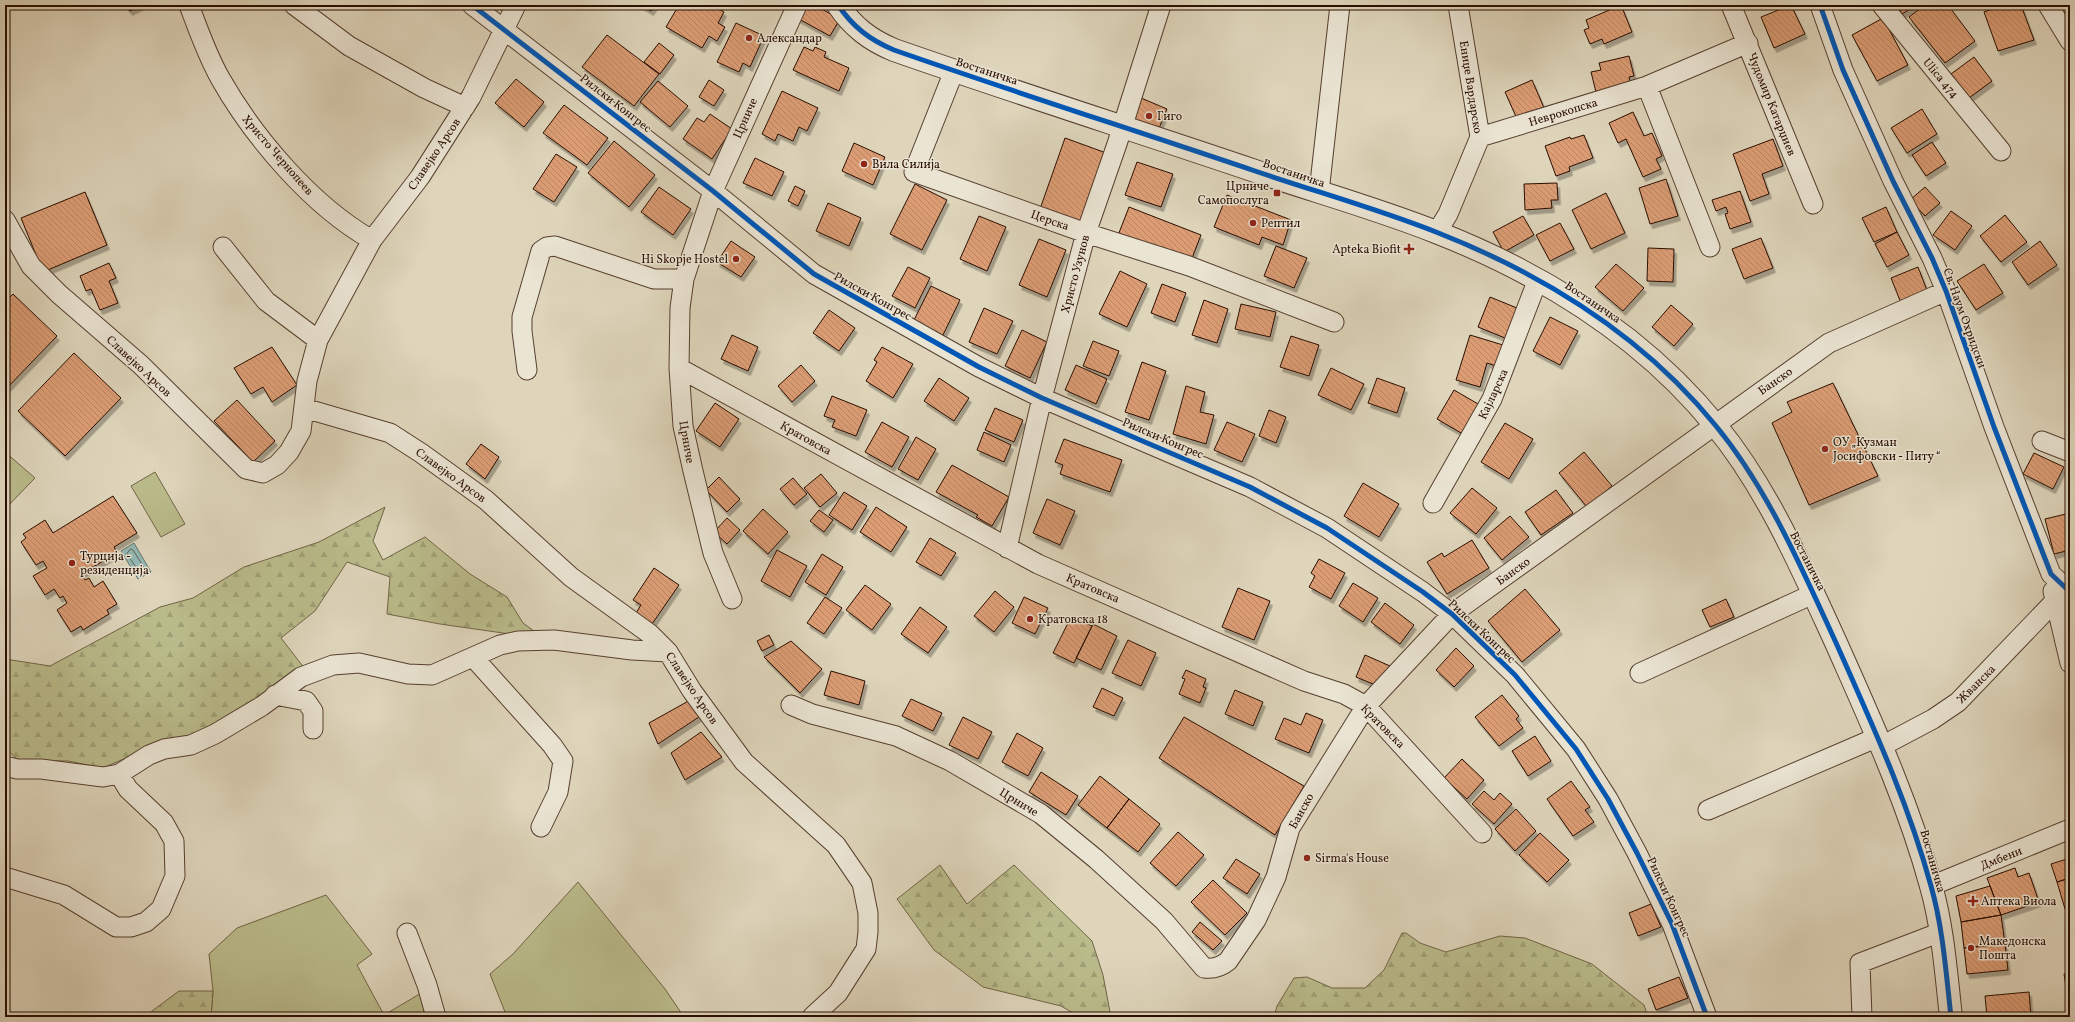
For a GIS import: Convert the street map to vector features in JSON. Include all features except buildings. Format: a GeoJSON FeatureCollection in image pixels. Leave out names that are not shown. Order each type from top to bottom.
{"type":"FeatureCollection","features":[{"type":"Feature","properties":{"kind":"street","name":"Христо Чернопеев"},"geometry":{"type":"LineString","coordinates":[[190,5],[219,77],[246,121],[303,188],[354,230],[372,240]]}},
{"type":"Feature","properties":{"kind":"street"},"geometry":{"type":"LineString","coordinates":[[294,5],[360,53],[424,88],[465,107]]}},
{"type":"Feature","properties":{"kind":"street","name":"Рилски Конгрес"},"geometry":{"type":"LineString","coordinates":[[472,5],[712,191],[814,274],[979,366],[1042,398],[1250,487],[1327,528],[1417,587],[1452,614],[1515,676],[1576,749],[1608,799],[1637,853],[1672,924],[1707,1017]]}},
{"type":"Feature","properties":{"kind":"street","name":"Славејко Арсов"},"geometry":{"type":"LineString","coordinates":[[5,220],[31,266],[59,294],[141,366],[246,469],[263,473],[277,465],[289,452],[302,431],[308,374],[318,340],[372,240],[420,177],[465,107],[516,5]]}},
{"type":"Feature","properties":{"kind":"street","name":"Востаничка"},"geometry":{"type":"LineString","coordinates":[[838,5],[856,28],[880,44],[954,71],[1437,232],[1538,279],[1577,302],[1611,325],[1646,354],[1715,424],[1739,456],[1762,494],[1813,594],[1897,780],[1931,886],[1941,932],[1951,1017]]}},
{"type":"Feature","properties":{"kind":"street","name":"Христо Узунов"},"geometry":{"type":"LineString","coordinates":[[1007,548],[1042,398],[1086,233],[1161,5]]}},
{"type":"Feature","properties":{"kind":"street"},"geometry":{"type":"LineString","coordinates":[[1319,192],[1340,5]]}},
{"type":"Feature","properties":{"kind":"street","name":"Ениџе Вардарско"},"geometry":{"type":"LineString","coordinates":[[1437,232],[1448,214],[1480,137],[1458,5]]}},
{"type":"Feature","properties":{"kind":"street","name":"Чудомир Катарџиев"},"geometry":{"type":"LineString","coordinates":[[1731,5],[1748,43],[1813,204]]}},
{"type":"Feature","properties":{"kind":"street","name":"Св. Наум Охридски"},"geometry":{"type":"LineString","coordinates":[[1820,5],[1843,70],[1893,181],[1932,258],[1946,291],[1994,427],[2051,574],[2070,592]]}},
{"type":"Feature","properties":{"kind":"street","name":"Ulica 474"},"geometry":{"type":"LineString","coordinates":[[1882,5],[2002,151]]}},
{"type":"Feature","properties":{"kind":"street"},"geometry":{"type":"LineString","coordinates":[[2048,5],[2070,41]]}},
{"type":"Feature","properties":{"kind":"street","name":"Црниче"},"geometry":{"type":"LineString","coordinates":[[732,599],[713,553],[692,471],[683,426],[679,368],[680,308],[684,279],[712,191],[790,7]]}},
{"type":"Feature","properties":{"kind":"street","name":"Неврокопска"},"geometry":{"type":"LineString","coordinates":[[1480,137],[1647,86],[1748,43]]}},
{"type":"Feature","properties":{"kind":"street","name":"Церска"},"geometry":{"type":"LineString","coordinates":[[954,71],[914,172],[1086,233],[1189,266],[1334,322]]}},
{"type":"Feature","properties":{"kind":"street"},"geometry":{"type":"LineString","coordinates":[[1647,86],[1710,247]]}},
{"type":"Feature","properties":{"kind":"street"},"geometry":{"type":"LineString","coordinates":[[527,370],[522,331],[522,317],[541,251],[547,247],[555,246],[654,279],[684,279]]}},
{"type":"Feature","properties":{"kind":"street"},"geometry":{"type":"LineString","coordinates":[[223,247],[266,301],[318,340]]}},
{"type":"Feature","properties":{"kind":"street","name":"Кајларска"},"geometry":{"type":"LineString","coordinates":[[1433,503],[1492,399],[1538,279]]}},
{"type":"Feature","properties":{"kind":"street","name":"Банско"},"geometry":{"type":"LineString","coordinates":[[1204,968],[1217,967],[1228,961],[1256,920],[1276,877],[1290,828],[1366,706],[1452,614],[1829,343],[1946,291]]}},
{"type":"Feature","properties":{"kind":"street","name":"Кратовска"},"geometry":{"type":"LineString","coordinates":[[679,368],[1038,564],[1304,681],[1344,694],[1366,706],[1482,833]]}},
{"type":"Feature","properties":{"kind":"street","name":"Славејко Арсов"},"geometry":{"type":"LineString","coordinates":[[304,408],[390,434],[421,453],[486,500],[571,577],[650,634],[668,652],[692,691],[744,762],[836,845],[862,883],[868,913],[866,949],[838,993],[812,1017]]}},
{"type":"Feature","properties":{"kind":"street"},"geometry":{"type":"LineString","coordinates":[[2042,441],[2070,452]]}},
{"type":"Feature","properties":{"kind":"street"},"geometry":{"type":"LineString","coordinates":[[2051,574],[2054,602],[2070,663]]}},
{"type":"Feature","properties":{"kind":"street"},"geometry":{"type":"LineString","coordinates":[[1640,673],[1813,594]]}},
{"type":"Feature","properties":{"kind":"street","name":"Жванска"},"geometry":{"type":"LineString","coordinates":[[1708,810],[1880,742],[1933,719],[1958,702],[2054,602]]}},
{"type":"Feature","properties":{"kind":"street"},"geometry":{"type":"LineString","coordinates":[[5,766],[17,769],[41,769],[103,777],[119,774],[149,755],[164,749],[191,745],[215,734],[262,706],[301,677],[333,665],[359,663],[408,674],[432,675],[500,645],[518,642],[554,640],[632,650],[668,652]]}},
{"type":"Feature","properties":{"kind":"street"},"geometry":{"type":"LineString","coordinates":[[473,657],[552,745],[563,761],[558,792],[541,827]]}},
{"type":"Feature","properties":{"kind":"street"},"geometry":{"type":"LineString","coordinates":[[275,695],[306,701],[313,711],[313,729]]}},
{"type":"Feature","properties":{"kind":"street","name":"Црниче"},"geometry":{"type":"LineString","coordinates":[[791,705],[812,714],[896,736],[950,761],[1041,814],[1096,859],[1164,922],[1204,968]]}},
{"type":"Feature","properties":{"kind":"street"},"geometry":{"type":"LineString","coordinates":[[5,877],[64,895],[116,927],[131,927],[146,922],[161,909],[175,876],[174,841],[164,823],[128,789],[119,774]]}},
{"type":"Feature","properties":{"kind":"street","name":"Дмбени"},"geometry":{"type":"LineString","coordinates":[[1931,886],[2070,829]]}},
{"type":"Feature","properties":{"kind":"street"},"geometry":{"type":"LineString","coordinates":[[1862,1017],[1860,963],[1941,932]]}},
{"type":"Feature","properties":{"kind":"street"},"geometry":{"type":"LineString","coordinates":[[407,933],[427,985],[436,1017]]}},
{"type":"Feature","properties":{"kind":"green space"},"geometry":{"type":"Polygon","coordinates":[[[5,452],[35,478],[5,509],[5,452]]]}},
{"type":"Feature","properties":{"kind":"green space"},"geometry":{"type":"Polygon","coordinates":[[[155,472],[185,524],[161,537],[131,486],[155,472]]]}},
{"type":"Feature","properties":{"kind":"green space"},"geometry":{"type":"Polygon","coordinates":[[[385,507],[373,541],[383,560],[425,537],[470,574],[507,597],[523,623],[545,639],[440,624],[387,614],[390,577],[347,562],[315,611],[281,638],[305,669],[256,707],[193,735],[135,754],[103,768],[68,761],[18,760],[5,748],[5,659],[50,666],[160,607],[193,598],[244,567],[319,542],[385,507]]]}},
{"type":"Feature","properties":{"kind":"green space"},"geometry":{"type":"Polygon","coordinates":[[[940,865],[967,904],[1014,865],[1092,941],[1103,975],[1110,1012],[1102,1017],[1080,1017],[1061,1006],[983,987],[934,950],[897,899],[940,865]]]}},
{"type":"Feature","properties":{"kind":"green space"},"geometry":{"type":"Polygon","coordinates":[[[578,882],[665,989],[684,1017],[507,1017],[490,974],[513,954],[578,882]]]}},
{"type":"Feature","properties":{"kind":"green space"},"geometry":{"type":"Polygon","coordinates":[[[326,895],[372,954],[357,965],[384,1015],[423,992],[430,1017],[211,1017],[213,991],[209,954],[237,928],[326,895]]]}},
{"type":"Feature","properties":{"kind":"green space"},"geometry":{"type":"Polygon","coordinates":[[[1402,933],[1406,933],[1420,943],[1446,952],[1500,936],[1525,938],[1592,964],[1644,1005],[1648,1017],[1274,1017],[1277,1006],[1294,978],[1307,977],[1332,988],[1365,988],[1384,970],[1402,933]]]}},
{"type":"Feature","properties":{"kind":"green space"},"geometry":{"type":"Polygon","coordinates":[[[179,991],[213,991],[211,1017],[144,1017],[179,991]]]}},
{"type":"Feature","properties":{"kind":"water"},"geometry":{"type":"Polygon","coordinates":[[[134,543],[151,572],[138,579],[121,551],[134,543]]]}},
{"type":"Feature","properties":{"kind":"cycle path"},"geometry":{"type":"LineString","coordinates":[[472,5],[713,191],[814,274],[979,367],[1042,398],[1250,487],[1327,528],[1423,592],[1452,614],[1515,675],[1576,749],[1608,799],[1637,853],[1672,924],[1707,1017]]}},
{"type":"Feature","properties":{"kind":"cycle path"},"geometry":{"type":"LineString","coordinates":[[838,5],[850,20],[863,32],[877,42],[894,50],[1392,216],[1476,249],[1515,267],[1589,311],[1624,336],[1656,364],[1687,394],[1716,426],[1735,450],[1752,476],[1783,531],[1837,645],[1888,764],[1912,824],[1922,855],[1935,902],[1944,951],[1951,1017]]}},
{"type":"Feature","properties":{"kind":"cycle path"},"geometry":{"type":"LineString","coordinates":[[1820,5],[1843,70],[1893,181],[1932,258],[1946,291],[1994,427],[2051,574],[2070,592]]}},
{"type":"Feature","properties":{"kind":"place","name":"Александар"},"geometry":{"type":"Point","coordinates":[749,38]}},
{"type":"Feature","properties":{"kind":"place","name":"Гиго"},"geometry":{"type":"Point","coordinates":[1149,116]}},
{"type":"Feature","properties":{"kind":"place","name":"Вила Силија"},"geometry":{"type":"Point","coordinates":[864,164]}},
{"type":"Feature","properties":{"kind":"place","name":"Црниче Самопослуга"},"geometry":{"type":"Point","coordinates":[1277,193]}},
{"type":"Feature","properties":{"kind":"place","name":"Рептил"},"geometry":{"type":"Point","coordinates":[1253,223]}},
{"type":"Feature","properties":{"kind":"place","name":"Apteka Biofit"},"geometry":{"type":"Point","coordinates":[1409,249]}},
{"type":"Feature","properties":{"kind":"place","name":"Hi Skopje Hostel"},"geometry":{"type":"Point","coordinates":[736,259]}},
{"type":"Feature","properties":{"kind":"place","name":"ОУ „Кузман Јосифовски - Питу “"},"geometry":{"type":"Point","coordinates":[1825,449]}},
{"type":"Feature","properties":{"kind":"place","name":"Турција - резиденција"},"geometry":{"type":"Point","coordinates":[72,563]}},
{"type":"Feature","properties":{"kind":"place","name":"Кратовска 18"},"geometry":{"type":"Point","coordinates":[1030,619]}},
{"type":"Feature","properties":{"kind":"place","name":"Sirma's House"},"geometry":{"type":"Point","coordinates":[1307,858]}},
{"type":"Feature","properties":{"kind":"place","name":"Аптека Виола"},"geometry":{"type":"Point","coordinates":[1973,901]}},
{"type":"Feature","properties":{"kind":"place","name":"Македонска Пошта"},"geometry":{"type":"Point","coordinates":[1971,948]}}]}
